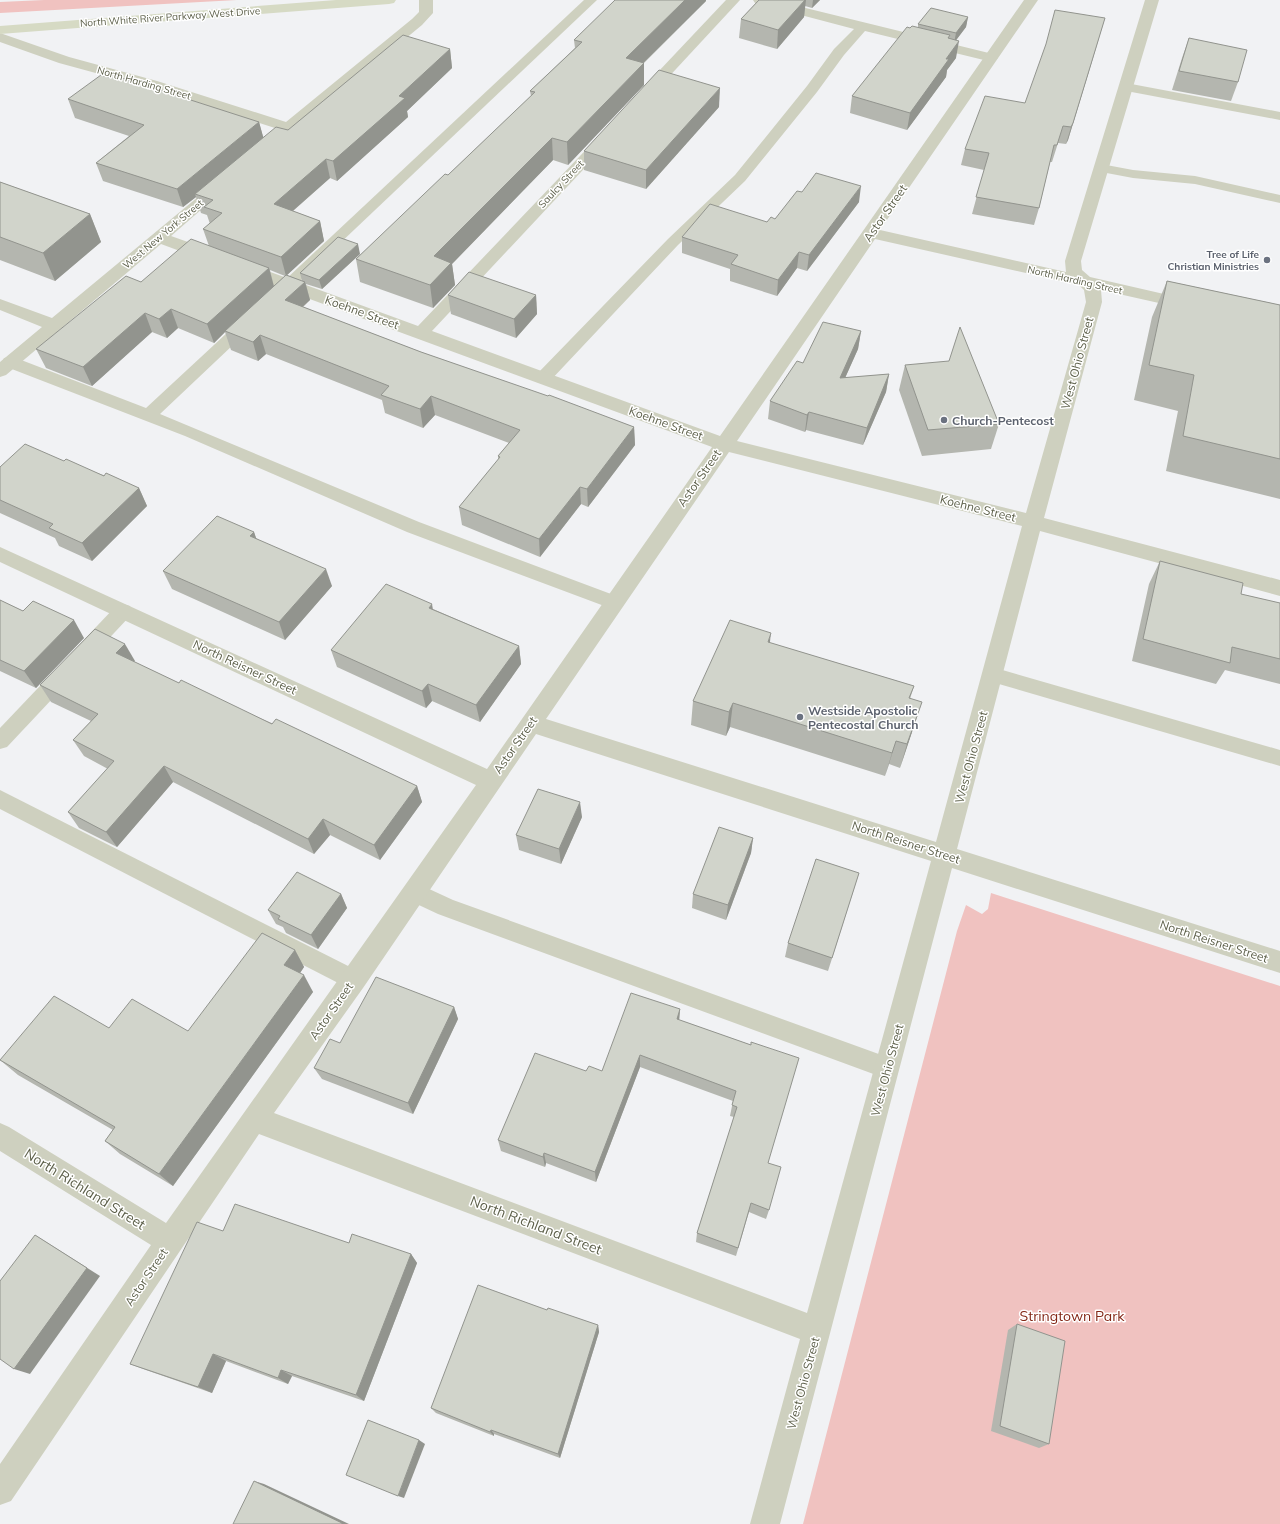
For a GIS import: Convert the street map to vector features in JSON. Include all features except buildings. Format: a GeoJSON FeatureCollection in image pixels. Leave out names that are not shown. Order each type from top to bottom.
{"type":"FeatureCollection","features":[{"type":"Feature","properties":{"kind":"main road","name":"North White River Parkway West Drive"},"geometry":{"type":"LineString","coordinates":[[0,30],[389,0]]}},
{"type":"Feature","properties":{"kind":"street"},"geometry":{"type":"LineString","coordinates":[[253,157],[421,18],[426,13],[426,0]]}},
{"type":"Feature","properties":{"kind":"street"},"geometry":{"type":"LineString","coordinates":[[634,106],[733,0]]}},
{"type":"Feature","properties":{"kind":"street","name":"Astor Street"},"geometry":{"type":"LineString","coordinates":[[0,1490],[254,1119],[354,980],[613,602],[871,233],[1031,0]]}},
{"type":"Feature","properties":{"kind":"street","name":"West Ohio Street"},"geometry":{"type":"LineString","coordinates":[[766,1524],[1033,522],[1094,302],[1092,288],[1074,272],[1073,261],[1152,0]]}},
{"type":"Feature","properties":{"kind":"street","name":"North Harding Street"},"geometry":{"type":"LineString","coordinates":[[0,37],[64,60],[152,84],[289,128]]}},
{"type":"Feature","properties":{"kind":"street","name":"Saulcy Street"},"geometry":{"type":"LineString","coordinates":[[421,334],[612,130]]}},
{"type":"Feature","properties":{"kind":"street","name":"West New York Street"},"geometry":{"type":"LineString","coordinates":[[5,366],[230,177]]}},
{"type":"Feature","properties":{"kind":"street","name":"North Harding Street"},"geometry":{"type":"LineString","coordinates":[[871,233],[1202,308]]}},
{"type":"Feature","properties":{"kind":"street","name":"Koehne Street"},"geometry":{"type":"LineString","coordinates":[[159,237],[723,444],[1033,522],[1280,588]]}},
{"type":"Feature","properties":{"kind":"street"},"geometry":{"type":"LineString","coordinates":[[0,304],[54,325]]}},
{"type":"Feature","properties":{"kind":"street","name":"North Reisner Street"},"geometry":{"type":"LineString","coordinates":[[0,554],[490,781]]}},
{"type":"Feature","properties":{"kind":"street","name":"North Reisner Street"},"geometry":{"type":"LineString","coordinates":[[531,723],[1280,962]]}},
{"type":"Feature","properties":{"kind":"street","name":"North Richland Street"},"geometry":{"type":"LineString","coordinates":[[254,1119],[817,1331]]}},
{"type":"Feature","properties":{"kind":"street","name":"North Richland Street"},"geometry":{"type":"LineString","coordinates":[[0,1136],[170,1242]]}},
{"type":"Feature","properties":{"kind":"lane"},"geometry":{"type":"LineString","coordinates":[[148,416],[591,0]]}},
{"type":"Feature","properties":{"kind":"lane"},"geometry":{"type":"LineString","coordinates":[[759,0],[862,27],[992,58]]}},
{"type":"Feature","properties":{"kind":"lane"},"geometry":{"type":"LineString","coordinates":[[543,378],[673,242],[740,178],[812,89],[839,52],[862,27]]}},
{"type":"Feature","properties":{"kind":"lane"},"geometry":{"type":"LineString","coordinates":[[1126,87],[1280,116]]}},
{"type":"Feature","properties":{"kind":"lane"},"geometry":{"type":"LineString","coordinates":[[1101,168],[1133,174],[1195,180],[1280,199]]}},
{"type":"Feature","properties":{"kind":"lane"},"geometry":{"type":"LineString","coordinates":[[5,366],[148,416],[413,527],[613,602]]}},
{"type":"Feature","properties":{"kind":"lane"},"geometry":{"type":"LineString","coordinates":[[0,741],[123,611]]}},
{"type":"Feature","properties":{"kind":"lane"},"geometry":{"type":"LineString","coordinates":[[992,675],[1280,758]]}},
{"type":"Feature","properties":{"kind":"lane"},"geometry":{"type":"LineString","coordinates":[[0,799],[354,980]]}},
{"type":"Feature","properties":{"kind":"lane"},"geometry":{"type":"LineString","coordinates":[[414,892],[446,907],[887,1068]]}},
{"type":"Feature","properties":{"kind":"green space"},"geometry":{"type":"Polygon","coordinates":[[[44,0],[237,0],[0,13],[0,2],[44,0]]]}},
{"type":"Feature","properties":{"kind":"green space","name":"Stringtown Park"},"geometry":{"type":"Polygon","coordinates":[[[991,893],[1280,986],[1280,1524],[803,1524],[957,931],[966,905],[982,914],[988,909],[991,893]]]}},
{"type":"Feature","properties":{"kind":"place","name":"Tree of Life Christian Ministries"},"geometry":{"type":"Point","coordinates":[1267,260]}},
{"type":"Feature","properties":{"kind":"place","name":"Church-Pentecost"},"geometry":{"type":"Point","coordinates":[944,420]}},
{"type":"Feature","properties":{"kind":"place","name":"Westside Apostolic Pentecostal Church"},"geometry":{"type":"Point","coordinates":[800,717]}}]}
